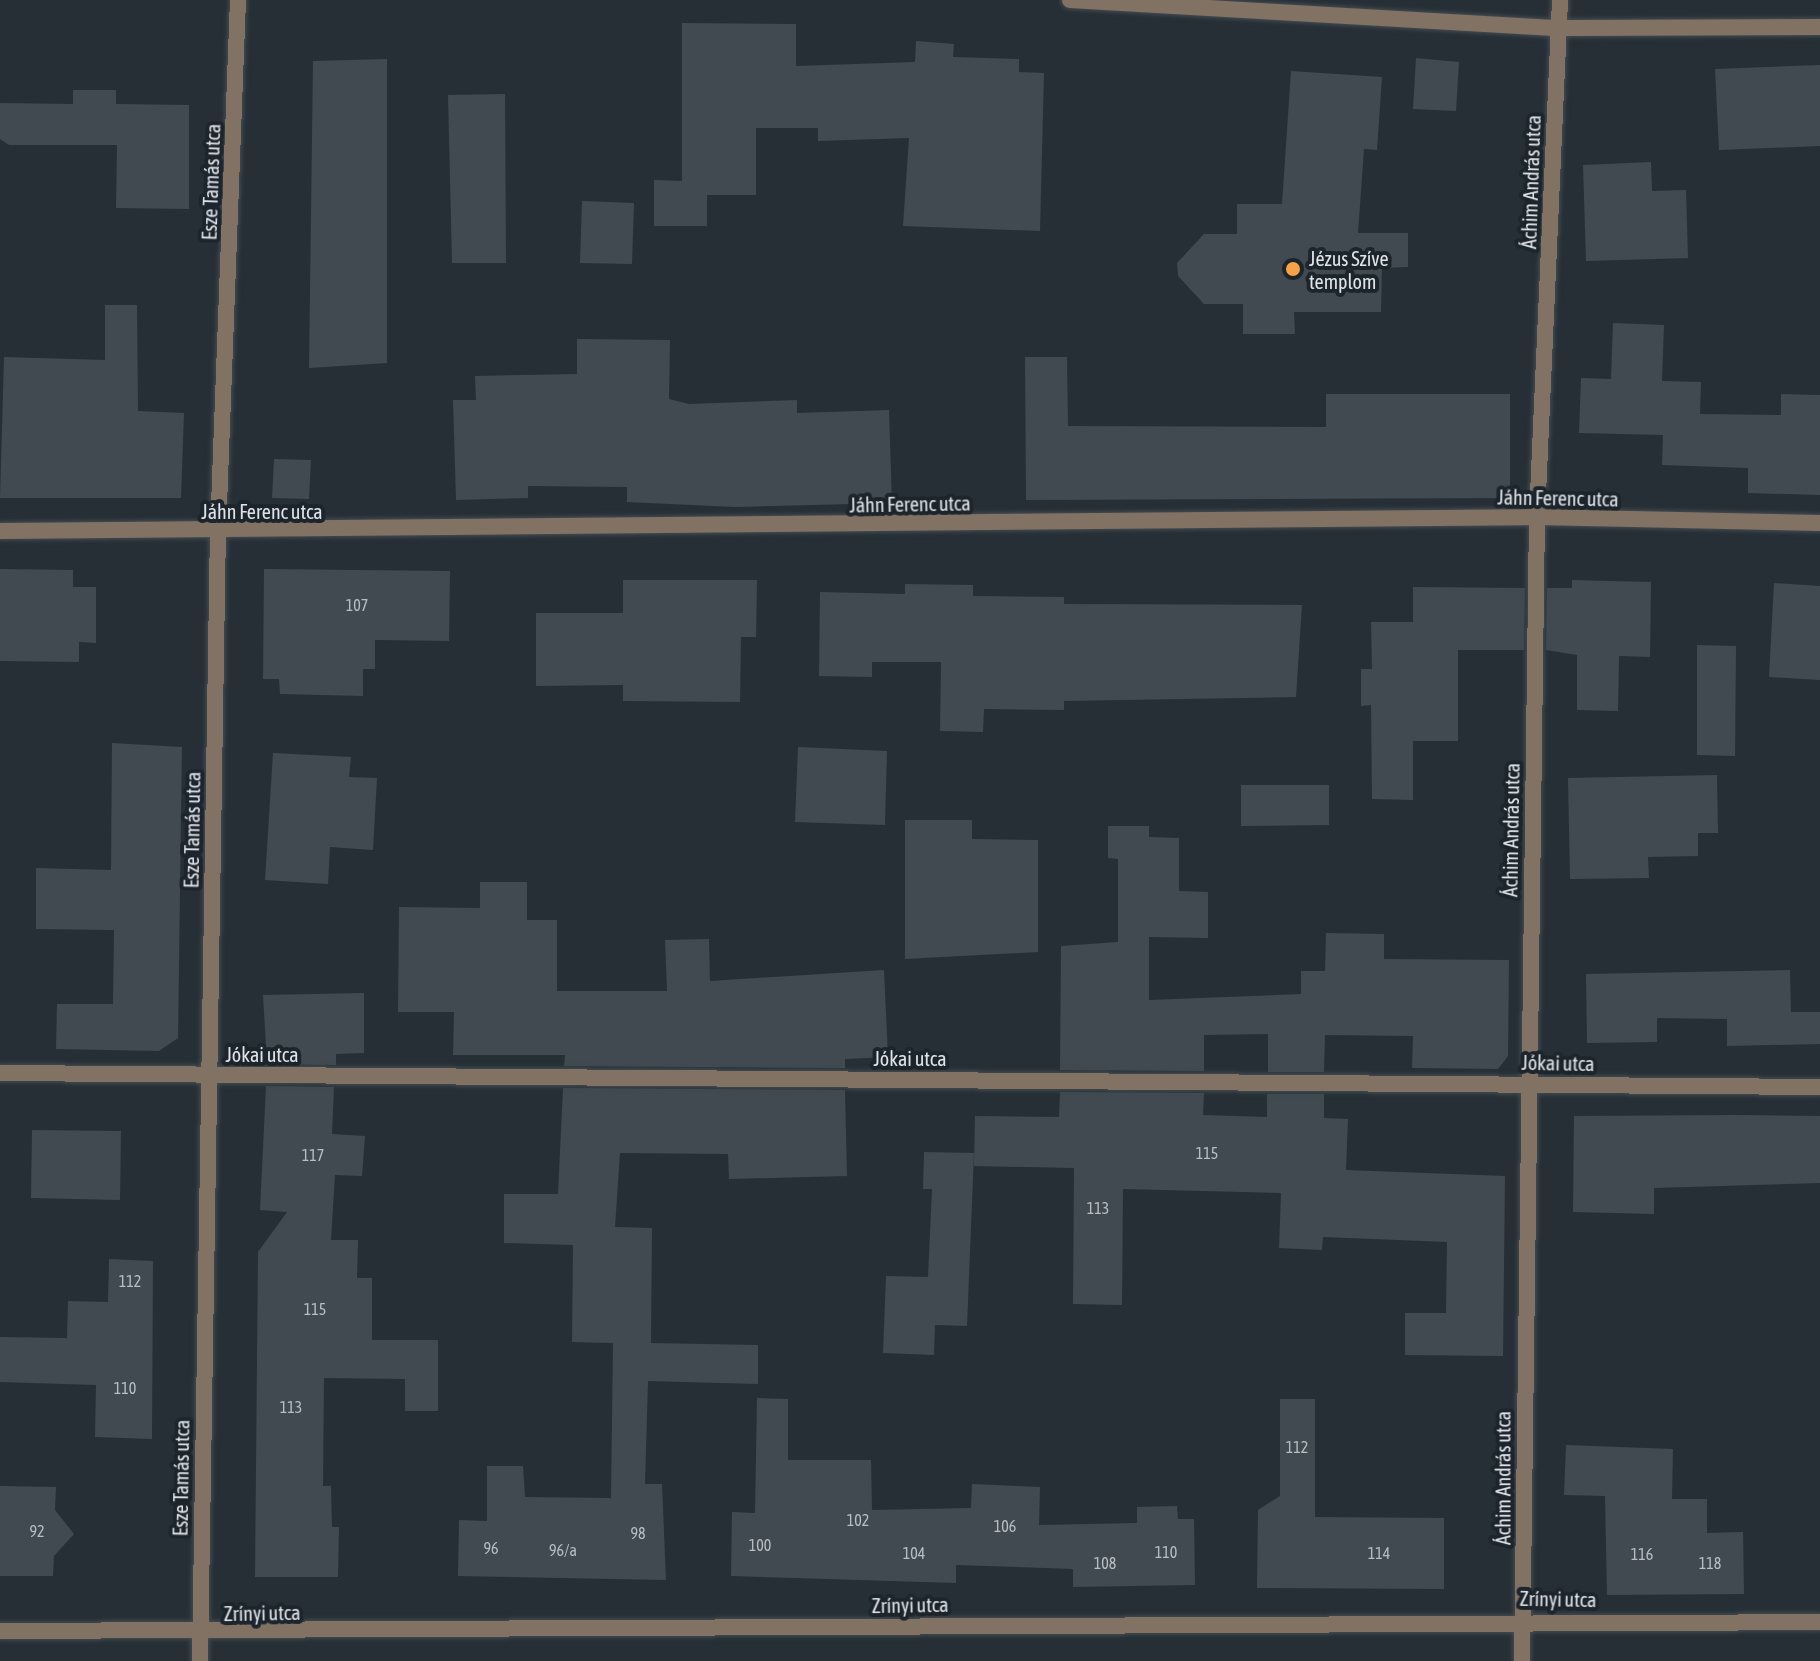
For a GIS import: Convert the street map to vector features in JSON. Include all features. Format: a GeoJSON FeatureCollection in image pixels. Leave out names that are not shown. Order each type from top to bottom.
{"type":"FeatureCollection","features":[{"type":"Feature","properties":{"kind":"street","name":"Esze Tamás utca"},"geometry":{"type":"LineString","coordinates":[[200,1661],[218,532],[238,0]]}},
{"type":"Feature","properties":{"kind":"street"},"geometry":{"type":"LineString","coordinates":[[1070,0],[1558,28],[1820,27]]}},
{"type":"Feature","properties":{"kind":"street","name":"Áchim András utca"},"geometry":{"type":"LineString","coordinates":[[1522,1661],[1526,1083],[1537,517],[1560,0]]}},
{"type":"Feature","properties":{"kind":"street","name":"Jáhn Ferenc utca"},"geometry":{"type":"LineString","coordinates":[[0,531],[218,532],[1537,517],[1820,523]]}},
{"type":"Feature","properties":{"kind":"street","name":"Jókai utca"},"geometry":{"type":"LineString","coordinates":[[0,1073],[1820,1087]]}},
{"type":"Feature","properties":{"kind":"street","name":"Zrínyi utca"},"geometry":{"type":"LineString","coordinates":[[0,1631],[199,1634],[1522,1618],[1820,1622]]}},
{"type":"Feature","properties":{"kind":"building"},"geometry":{"type":"Polygon","coordinates":[[[682,23],[796,24],[796,66],[915,62],[916,41],[954,44],[953,57],[1019,59],[1019,72],[1044,73],[1040,231],[903,226],[909,138],[818,141],[818,128],[756,128],[756,195],[707,195],[707,226],[654,226],[654,180],[682,181],[682,23]]]}},
{"type":"Feature","properties":{"kind":"building"},"geometry":{"type":"Polygon","coordinates":[[[1416,58],[1459,62],[1456,111],[1413,109],[1416,58]]]}},
{"type":"Feature","properties":{"kind":"building"},"geometry":{"type":"Polygon","coordinates":[[[387,59],[387,363],[309,368],[313,61],[387,59]]]}},
{"type":"Feature","properties":{"kind":"building"},"geometry":{"type":"Polygon","coordinates":[[[1820,65],[1820,146],[1719,150],[1715,69],[1820,65]]]}},
{"type":"Feature","properties":{"kind":"building"},"geometry":{"type":"Polygon","coordinates":[[[1291,71],[1382,77],[1377,150],[1364,149],[1358,233],[1408,233],[1408,267],[1382,268],[1381,312],[1294,312],[1295,334],[1243,334],[1243,304],[1204,304],[1178,276],[1177,263],[1204,234],[1237,234],[1237,204],[1282,204],[1291,71]]]}},
{"type":"Feature","properties":{"kind":"building"},"geometry":{"type":"Polygon","coordinates":[[[73,90],[116,90],[116,104],[189,105],[189,209],[116,208],[117,145],[9,145],[0,139],[0,103],[73,104],[73,90]]]}},
{"type":"Feature","properties":{"kind":"building"},"geometry":{"type":"Polygon","coordinates":[[[505,94],[506,263],[452,263],[448,95],[505,94]]]}},
{"type":"Feature","properties":{"kind":"building"},"geometry":{"type":"Polygon","coordinates":[[[1651,162],[1652,191],[1686,190],[1688,258],[1586,261],[1583,165],[1651,162]]]}},
{"type":"Feature","properties":{"kind":"building"},"geometry":{"type":"Polygon","coordinates":[[[582,201],[634,203],[632,264],[580,263],[582,201]]]}},
{"type":"Feature","properties":{"kind":"building"},"geometry":{"type":"Polygon","coordinates":[[[105,305],[137,305],[138,411],[184,413],[181,498],[0,498],[4,357],[105,360],[105,305]]]}},
{"type":"Feature","properties":{"kind":"building"},"geometry":{"type":"Polygon","coordinates":[[[1613,323],[1664,325],[1662,381],[1701,382],[1700,414],[1781,415],[1781,394],[1820,395],[1820,495],[1748,493],[1748,468],[1662,465],[1663,435],[1579,433],[1581,378],[1611,379],[1613,323]]]}},
{"type":"Feature","properties":{"kind":"building"},"geometry":{"type":"Polygon","coordinates":[[[577,339],[670,340],[669,399],[689,404],[797,400],[797,413],[889,410],[892,503],[735,507],[627,502],[627,487],[528,486],[528,498],[456,500],[453,400],[476,400],[475,376],[577,374],[577,339]]]}},
{"type":"Feature","properties":{"kind":"building"},"geometry":{"type":"Polygon","coordinates":[[[1025,357],[1067,357],[1068,426],[1326,427],[1326,394],[1510,394],[1510,498],[1026,500],[1025,357]]]}},
{"type":"Feature","properties":{"kind":"building"},"geometry":{"type":"Polygon","coordinates":[[[274,459],[311,460],[309,499],[272,498],[274,459]]]}},
{"type":"Feature","properties":{"kind":"building"},"geometry":{"type":"Polygon","coordinates":[[[0,569],[73,570],[73,587],[96,587],[96,643],[79,642],[79,662],[0,661],[0,569]]]}},
{"type":"Feature","properties":{"kind":"building"},"geometry":{"type":"Polygon","coordinates":[[[264,569],[450,571],[449,641],[375,640],[375,669],[363,669],[363,696],[280,694],[279,679],[263,679],[264,569]]]}},
{"type":"Feature","properties":{"kind":"building"},"geometry":{"type":"Polygon","coordinates":[[[623,580],[757,580],[756,637],[741,637],[740,702],[623,701],[623,685],[536,686],[536,613],[623,613],[623,580]]]}},
{"type":"Feature","properties":{"kind":"building"},"geometry":{"type":"Polygon","coordinates":[[[1572,580],[1651,582],[1650,657],[1619,656],[1618,711],[1577,710],[1577,655],[1546,650],[1547,588],[1572,588],[1572,580]]]}},
{"type":"Feature","properties":{"kind":"building"},"geometry":{"type":"Polygon","coordinates":[[[1774,583],[1820,586],[1820,680],[1769,677],[1774,583]]]}},
{"type":"Feature","properties":{"kind":"building"},"geometry":{"type":"Polygon","coordinates":[[[905,584],[973,585],[973,596],[1064,597],[1064,604],[1302,605],[1296,697],[1064,701],[1064,710],[984,709],[983,732],[940,731],[941,662],[872,662],[872,677],[819,676],[820,592],[905,594],[905,584]]]}},
{"type":"Feature","properties":{"kind":"building"},"geometry":{"type":"Polygon","coordinates":[[[1413,587],[1525,588],[1524,650],[1458,650],[1458,741],[1413,741],[1413,800],[1372,799],[1371,705],[1361,706],[1361,669],[1372,669],[1371,622],[1413,622],[1413,587]]]}},
{"type":"Feature","properties":{"kind":"building"},"geometry":{"type":"Polygon","coordinates":[[[1697,645],[1736,646],[1735,756],[1697,755],[1697,645]]]}},
{"type":"Feature","properties":{"kind":"building"},"geometry":{"type":"Polygon","coordinates":[[[112,743],[182,747],[178,1038],[159,1051],[56,1049],[57,1004],[113,1004],[114,930],[36,929],[36,868],[111,870],[112,743]]]}},
{"type":"Feature","properties":{"kind":"building"},"geometry":{"type":"Polygon","coordinates":[[[798,747],[887,751],[885,825],[795,822],[798,747]]]}},
{"type":"Feature","properties":{"kind":"building"},"geometry":{"type":"Polygon","coordinates":[[[273,753],[351,757],[349,777],[377,778],[373,850],[330,847],[328,884],[265,880],[273,753]]]}},
{"type":"Feature","properties":{"kind":"building"},"geometry":{"type":"Polygon","coordinates":[[[1717,775],[1718,833],[1698,833],[1698,856],[1648,857],[1649,878],[1570,879],[1568,778],[1717,775]]]}},
{"type":"Feature","properties":{"kind":"building"},"geometry":{"type":"Polygon","coordinates":[[[1241,785],[1329,785],[1329,825],[1241,826],[1241,785]]]}},
{"type":"Feature","properties":{"kind":"building"},"geometry":{"type":"Polygon","coordinates":[[[905,820],[972,820],[972,839],[1038,840],[1038,952],[905,959],[905,820]]]}},
{"type":"Feature","properties":{"kind":"building"},"geometry":{"type":"Polygon","coordinates":[[[1108,826],[1149,826],[1149,837],[1179,838],[1179,891],[1208,892],[1208,938],[1149,937],[1149,1000],[1301,994],[1301,971],[1325,971],[1326,933],[1384,934],[1384,959],[1509,960],[1508,1056],[1498,1069],[1412,1068],[1413,1036],[1325,1035],[1324,1072],[1268,1072],[1268,1034],[1204,1035],[1204,1071],[1060,1070],[1061,946],[1118,942],[1118,859],[1108,858],[1108,826]]]}},
{"type":"Feature","properties":{"kind":"building"},"geometry":{"type":"Polygon","coordinates":[[[480,882],[527,882],[527,920],[557,920],[557,991],[667,991],[665,940],[709,939],[710,981],[884,970],[888,1057],[845,1059],[845,1068],[564,1066],[565,1055],[453,1055],[454,1012],[398,1012],[399,907],[480,908],[480,882]]]}},
{"type":"Feature","properties":{"kind":"building"},"geometry":{"type":"Polygon","coordinates":[[[1790,970],[1791,1012],[1820,1012],[1820,1044],[1727,1046],[1727,1019],[1657,1018],[1657,1042],[1587,1043],[1586,974],[1790,970]]]}},
{"type":"Feature","properties":{"kind":"building"},"geometry":{"type":"Polygon","coordinates":[[[364,993],[364,1053],[336,1054],[336,1065],[267,1064],[263,995],[364,993]]]}},
{"type":"Feature","properties":{"kind":"building"},"geometry":{"type":"Polygon","coordinates":[[[266,1086],[334,1087],[332,1134],[365,1136],[362,1176],[335,1175],[331,1240],[358,1240],[357,1278],[372,1278],[372,1340],[438,1340],[438,1411],[405,1411],[405,1379],[324,1378],[323,1486],[331,1486],[332,1527],[339,1527],[338,1577],[255,1577],[258,1252],[287,1212],[260,1210],[266,1086]]]}},
{"type":"Feature","properties":{"kind":"building"},"geometry":{"type":"Polygon","coordinates":[[[563,1088],[845,1090],[847,1176],[729,1179],[728,1154],[620,1153],[615,1227],[652,1228],[651,1343],[758,1345],[758,1384],[648,1381],[645,1484],[662,1484],[666,1580],[458,1576],[459,1520],[487,1521],[487,1466],[523,1466],[525,1497],[611,1498],[613,1343],[572,1342],[573,1245],[504,1243],[504,1194],[558,1194],[563,1088]]]}},
{"type":"Feature","properties":{"kind":"building"},"geometry":{"type":"Polygon","coordinates":[[[1060,1092],[1204,1093],[1203,1115],[1267,1117],[1267,1094],[1324,1094],[1324,1118],[1348,1119],[1346,1170],[1505,1176],[1503,1356],[1405,1355],[1405,1313],[1446,1313],[1447,1242],[1323,1237],[1322,1250],[1279,1248],[1281,1193],[1123,1189],[1122,1305],[1073,1304],[1074,1168],[974,1166],[975,1116],[1059,1117],[1060,1092]]]}},
{"type":"Feature","properties":{"kind":"building"},"geometry":{"type":"Polygon","coordinates":[[[1574,1116],[1820,1116],[1820,1183],[1654,1188],[1654,1214],[1573,1212],[1574,1116]]]}},
{"type":"Feature","properties":{"kind":"building"},"geometry":{"type":"Polygon","coordinates":[[[32,1130],[121,1131],[120,1200],[31,1198],[32,1130]]]}},
{"type":"Feature","properties":{"kind":"building"},"geometry":{"type":"Polygon","coordinates":[[[924,1152],[974,1153],[967,1326],[935,1325],[934,1355],[883,1353],[886,1276],[928,1277],[932,1189],[923,1189],[924,1152]]]}},
{"type":"Feature","properties":{"kind":"building"},"geometry":{"type":"Polygon","coordinates":[[[109,1259],[153,1261],[152,1439],[95,1437],[96,1385],[0,1382],[0,1337],[67,1338],[68,1301],[108,1302],[109,1259]]]}},
{"type":"Feature","properties":{"kind":"building"},"geometry":{"type":"Polygon","coordinates":[[[757,1398],[788,1399],[788,1460],[871,1460],[872,1510],[971,1508],[972,1484],[1040,1487],[1039,1525],[1137,1523],[1137,1507],[1177,1506],[1178,1519],[1194,1519],[1195,1585],[1073,1587],[1073,1569],[956,1565],[956,1583],[731,1576],[732,1512],[755,1513],[757,1398]]]}},
{"type":"Feature","properties":{"kind":"building"},"geometry":{"type":"Polygon","coordinates":[[[1280,1399],[1315,1399],[1315,1517],[1444,1518],[1444,1589],[1257,1588],[1258,1510],[1280,1496],[1280,1399]]]}},
{"type":"Feature","properties":{"kind":"building"},"geometry":{"type":"Polygon","coordinates":[[[1566,1445],[1673,1449],[1672,1499],[1707,1499],[1707,1533],[1743,1532],[1744,1594],[1607,1595],[1605,1496],[1564,1495],[1566,1445]]]}},
{"type":"Feature","properties":{"kind":"building"},"geometry":{"type":"Polygon","coordinates":[[[0,1486],[56,1487],[55,1510],[74,1534],[54,1556],[53,1576],[0,1576],[0,1486]]]}},
{"type":"Feature","properties":{"kind":"place","name":"Jézus Szíve templom"},"geometry":{"type":"Point","coordinates":[1293,269]}}]}
